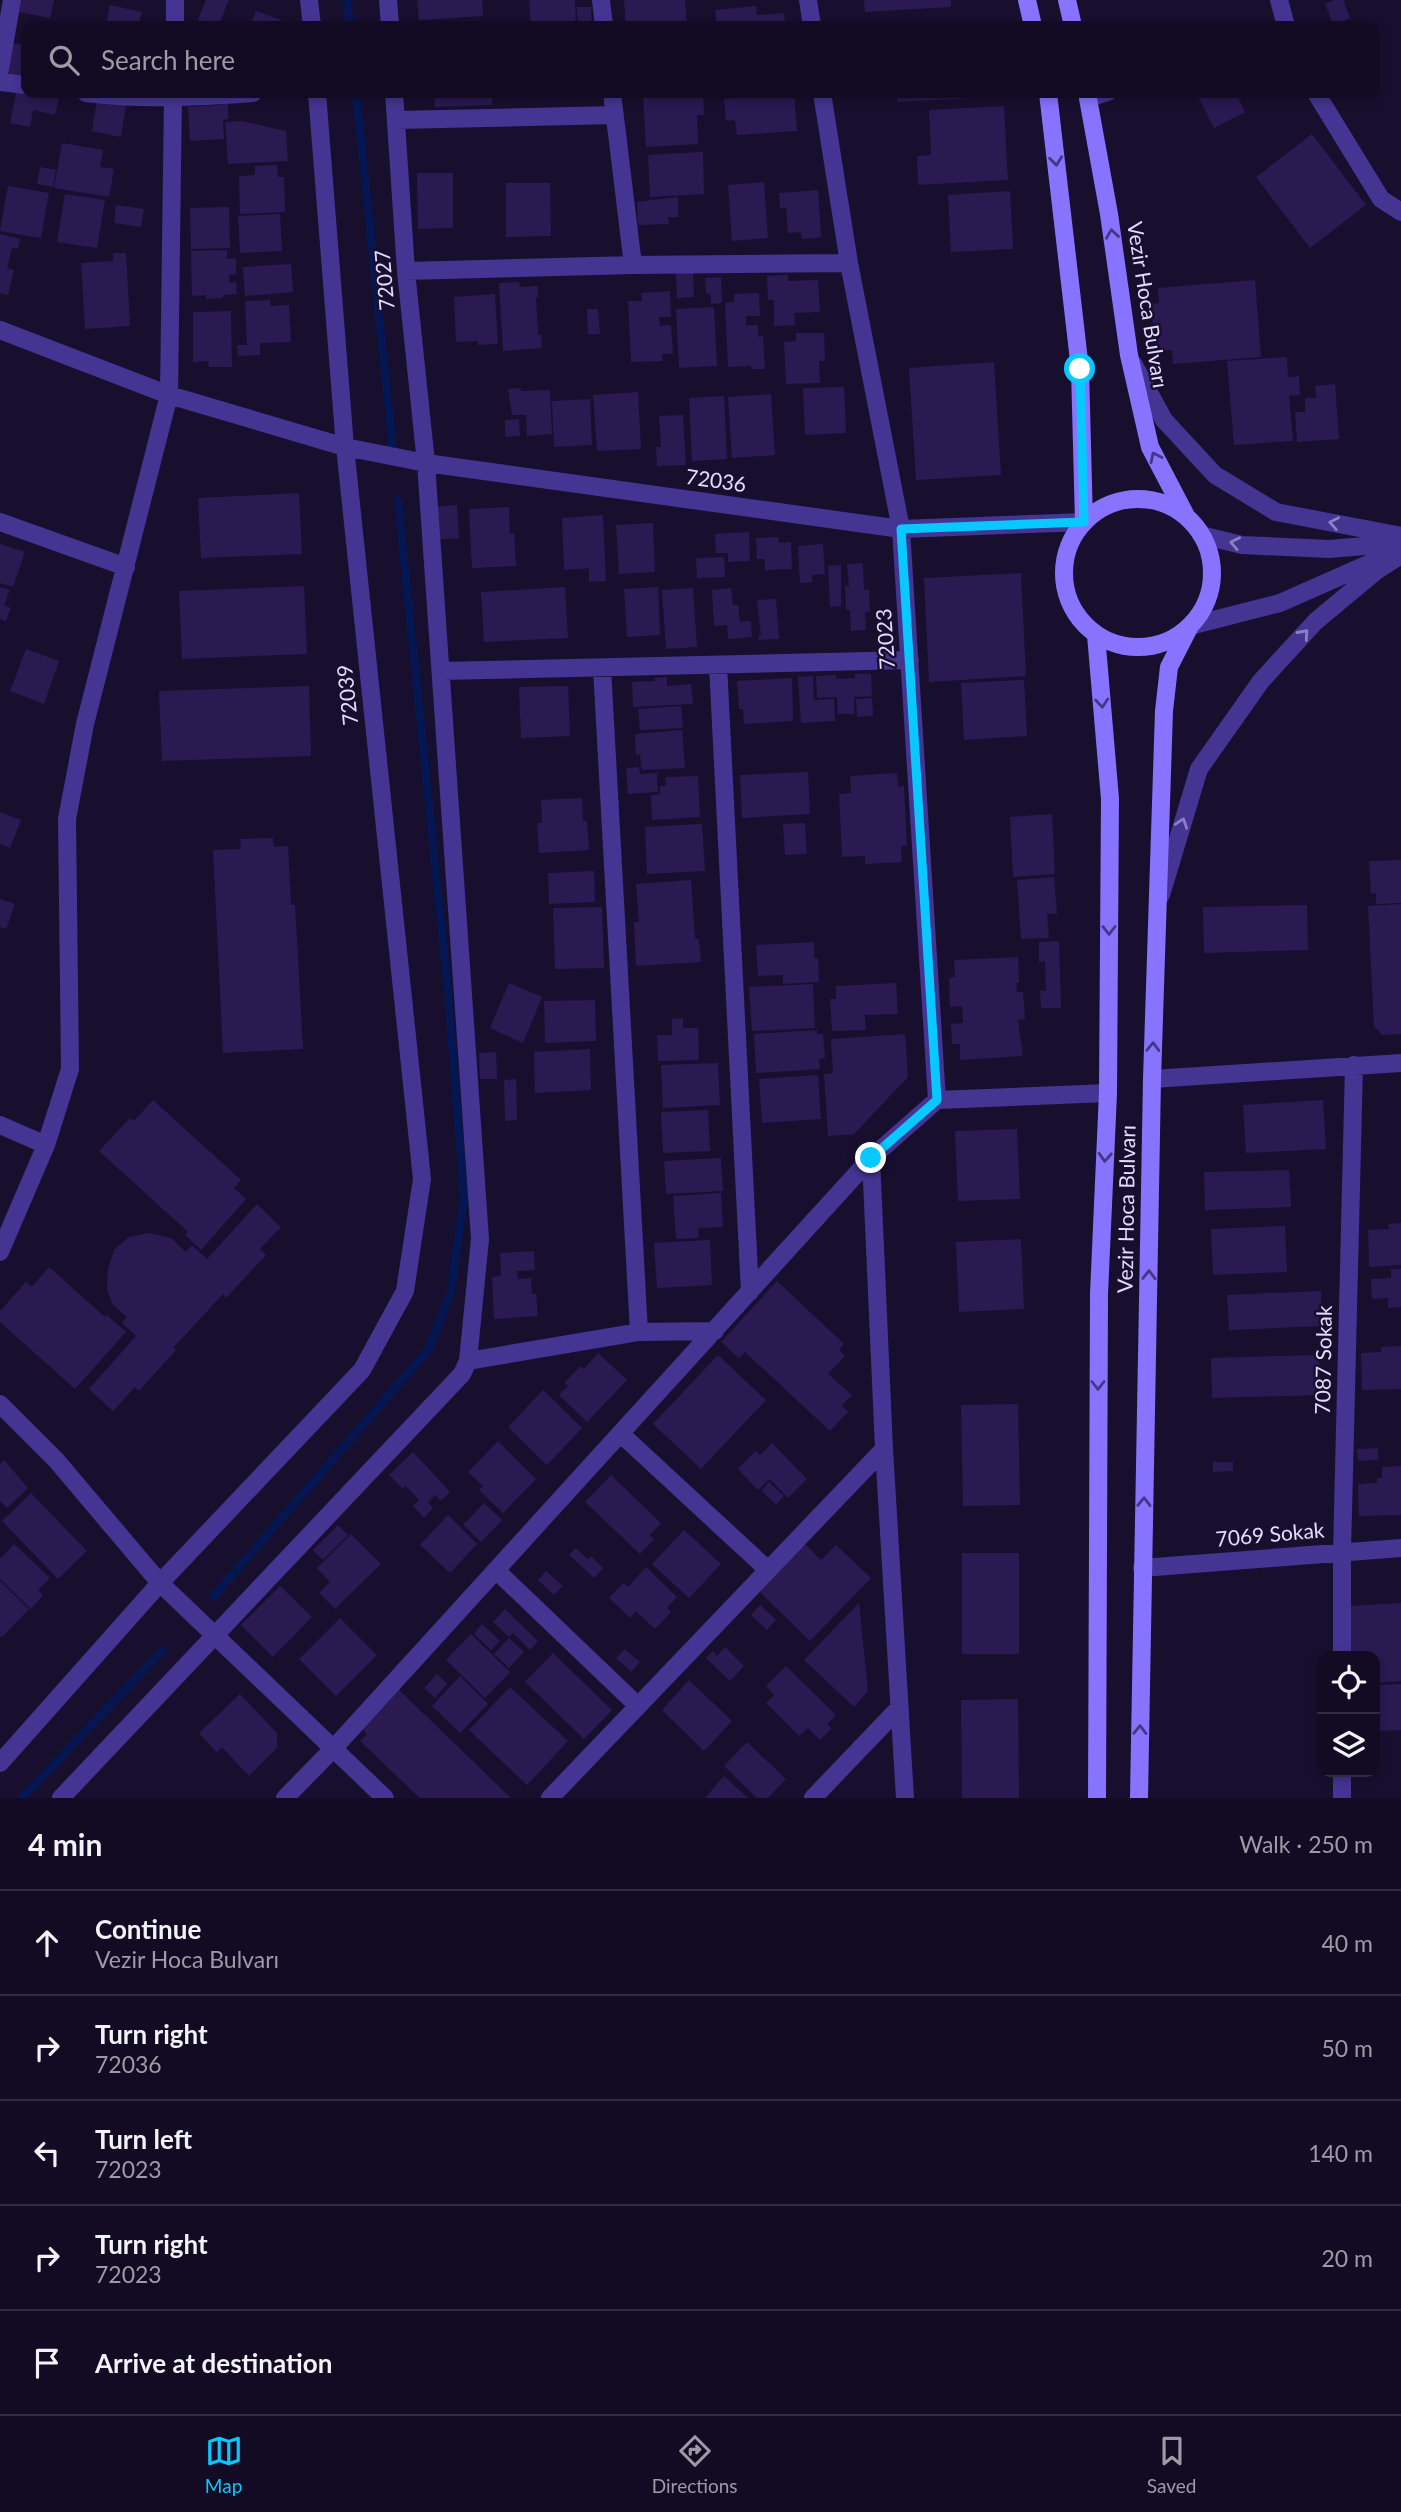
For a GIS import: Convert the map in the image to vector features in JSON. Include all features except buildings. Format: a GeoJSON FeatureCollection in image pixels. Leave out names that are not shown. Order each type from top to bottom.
{"type":"FeatureCollection","features":[{"type":"Feature","properties":{"kind":"main road"},"geometry":{"type":"LineString","coordinates":[[1027,0],[1032,21]]}},
{"type":"Feature","properties":{"kind":"main road"},"geometry":{"type":"LineString","coordinates":[[1067,0],[1072,21]]}},
{"type":"Feature","properties":{"kind":"main road"},"geometry":{"type":"LineString","coordinates":[[1049,98],[1080,369],[1084,522]]}},
{"type":"Feature","properties":{"kind":"main road","name":"Vezir Hoca Bulvarı"},"geometry":{"type":"LineString","coordinates":[[1088,98],[1109,214],[1129,355],[1150,447],[1187,517]]}},
{"type":"Feature","properties":{"kind":"main road"},"geometry":{"type":"LineString","coordinates":[[1146,499],[1168,505],[1187,517],[1201,535],[1210,555],[1212,581],[1205,605],[1190,626],[1169,641],[1145,648],[1119,645],[1096,635],[1078,617],[1066,594],[1064,568],[1070,543],[1084,522],[1102,508],[1123,500],[1146,499]]}},
{"type":"Feature","properties":{"kind":"main road","name":"Vezir Hoca Bulvarı"},"geometry":{"type":"LineString","coordinates":[[1139,1798],[1152,1079],[1164,711],[1168,667],[1190,626]]}},
{"type":"Feature","properties":{"kind":"main road","name":"Vezir Hoca Bulvarı"},"geometry":{"type":"LineString","coordinates":[[1096,635],[1110,800],[1108,1093],[1099,1294],[1097,1798]]}},
{"type":"Feature","properties":{"kind":"street"},"geometry":{"type":"LineString","coordinates":[[0,69],[12,0]]}},
{"type":"Feature","properties":{"kind":"street"},"geometry":{"type":"LineString","coordinates":[[175,21],[176,0]]}},
{"type":"Feature","properties":{"kind":"street"},"geometry":{"type":"LineString","coordinates":[[309,0],[311,21]]}},
{"type":"Feature","properties":{"kind":"street"},"geometry":{"type":"LineString","coordinates":[[388,0],[390,21]]}},
{"type":"Feature","properties":{"kind":"street"},"geometry":{"type":"LineString","coordinates":[[601,0],[603,21]]}},
{"type":"Feature","properties":{"kind":"street"},"geometry":{"type":"LineString","coordinates":[[808,0],[811,21]]}},
{"type":"Feature","properties":{"kind":"street"},"geometry":{"type":"LineString","coordinates":[[1279,0],[1285,21]]}},
{"type":"Feature","properties":{"kind":"street"},"geometry":{"type":"LineString","coordinates":[[0,82],[21,84]]}},
{"type":"Feature","properties":{"kind":"street"},"geometry":{"type":"LineString","coordinates":[[0,1252],[46,1145],[71,1069],[67,819],[85,724],[169,395],[173,98]]}},
{"type":"Feature","properties":{"kind":"street","name":"72039"},"geometry":{"type":"LineString","coordinates":[[0,1763],[160,1583],[362,1370],[405,1291],[422,1179],[345,447],[317,98]]}},
{"type":"Feature","properties":{"kind":"street","name":"72027"},"geometry":{"type":"LineString","coordinates":[[394,98],[406,271],[426,463],[442,671],[480,1239],[468,1361]]}},
{"type":"Feature","properties":{"kind":"street"},"geometry":{"type":"LineString","coordinates":[[612,98],[633,265]]}},
{"type":"Feature","properties":{"kind":"street","name":"72023"},"geometry":{"type":"LineString","coordinates":[[823,98],[849,263],[901,529],[937,1100]]}},
{"type":"Feature","properties":{"kind":"street"},"geometry":{"type":"LineString","coordinates":[[1319,98],[1381,199],[1401,212]]}},
{"type":"Feature","properties":{"kind":"street"},"geometry":{"type":"LineString","coordinates":[[396,120],[614,115]]}},
{"type":"Feature","properties":{"kind":"street"},"geometry":{"type":"LineString","coordinates":[[406,271],[849,263]]}},
{"type":"Feature","properties":{"kind":"street","name":"72036"},"geometry":{"type":"LineString","coordinates":[[0,330],[169,395],[345,447],[426,463],[901,529],[1084,522]]}},
{"type":"Feature","properties":{"kind":"street"},"geometry":{"type":"LineString","coordinates":[[1129,355],[1164,420],[1215,475],[1276,512],[1401,536]]}},
{"type":"Feature","properties":{"kind":"street"},"geometry":{"type":"LineString","coordinates":[[0,522],[126,567]]}},
{"type":"Feature","properties":{"kind":"street"},"geometry":{"type":"LineString","coordinates":[[1201,535],[1242,545],[1329,549],[1401,542]]}},
{"type":"Feature","properties":{"kind":"street"},"geometry":{"type":"LineString","coordinates":[[1190,626],[1280,603],[1401,553]]}},
{"type":"Feature","properties":{"kind":"street"},"geometry":{"type":"LineString","coordinates":[[1157,912],[1199,769],[1261,681],[1316,621],[1401,553]]}},
{"type":"Feature","properties":{"kind":"street"},"geometry":{"type":"LineString","coordinates":[[442,671],[910,660]]}},
{"type":"Feature","properties":{"kind":"street"},"geometry":{"type":"LineString","coordinates":[[718,665],[750,1292]]}},
{"type":"Feature","properties":{"kind":"street"},"geometry":{"type":"LineString","coordinates":[[602,668],[639,1332]]}},
{"type":"Feature","properties":{"kind":"street"},"geometry":{"type":"LineString","coordinates":[[1152,1079],[1401,1063]]}},
{"type":"Feature","properties":{"kind":"street","name":"7087 Sokak"},"geometry":{"type":"LineString","coordinates":[[1342,1651],[1354,1065]]}},
{"type":"Feature","properties":{"kind":"street"},"geometry":{"type":"LineString","coordinates":[[285,1798],[716,1331],[871,1158],[937,1100],[1108,1093]]}},
{"type":"Feature","properties":{"kind":"street"},"geometry":{"type":"LineString","coordinates":[[0,1125],[46,1145]]}},
{"type":"Feature","properties":{"kind":"street"},"geometry":{"type":"LineString","coordinates":[[871,1158],[884,1449],[905,1798]]}},
{"type":"Feature","properties":{"kind":"street"},"geometry":{"type":"LineString","coordinates":[[61,1798],[462,1374],[468,1361],[639,1332],[716,1331]]}},
{"type":"Feature","properties":{"kind":"street"},"geometry":{"type":"LineString","coordinates":[[0,1404],[55,1460],[160,1583],[385,1798]]}},
{"type":"Feature","properties":{"kind":"street"},"geometry":{"type":"LineString","coordinates":[[621,1434],[768,1570]]}},
{"type":"Feature","properties":{"kind":"street"},"geometry":{"type":"LineString","coordinates":[[550,1798],[884,1449]]}},
{"type":"Feature","properties":{"kind":"street","name":"7069 Sokak"},"geometry":{"type":"LineString","coordinates":[[1142,1568],[1401,1548]]}},
{"type":"Feature","properties":{"kind":"street"},"geometry":{"type":"LineString","coordinates":[[500,1574],[638,1706]]}},
{"type":"Feature","properties":{"kind":"street"},"geometry":{"type":"LineString","coordinates":[[813,1798],[899,1708]]}},
{"type":"Feature","properties":{"kind":"street"},"geometry":{"type":"LineString","coordinates":[[1342,1777],[1342,1798]]}},
{"type":"Feature","properties":{"kind":"waterway"},"geometry":{"type":"LineString","coordinates":[[347,0],[349,21]]}},
{"type":"Feature","properties":{"kind":"waterway"},"geometry":{"type":"LineString","coordinates":[[357,98],[393,450]]}},
{"type":"Feature","properties":{"kind":"waterway"},"geometry":{"type":"LineString","coordinates":[[214,1596],[429,1349],[451,1291],[464,1197],[448,992],[398,500]]}},
{"type":"Feature","properties":{"kind":"waterway"},"geometry":{"type":"LineString","coordinates":[[22,1798],[163,1650]]}},
{"type":"Feature","properties":{"kind":"route"},"geometry":{"type":"LineString","coordinates":[[871,1158],[937,1100],[901,529],[1084,522],[1080,369]]}}]}
